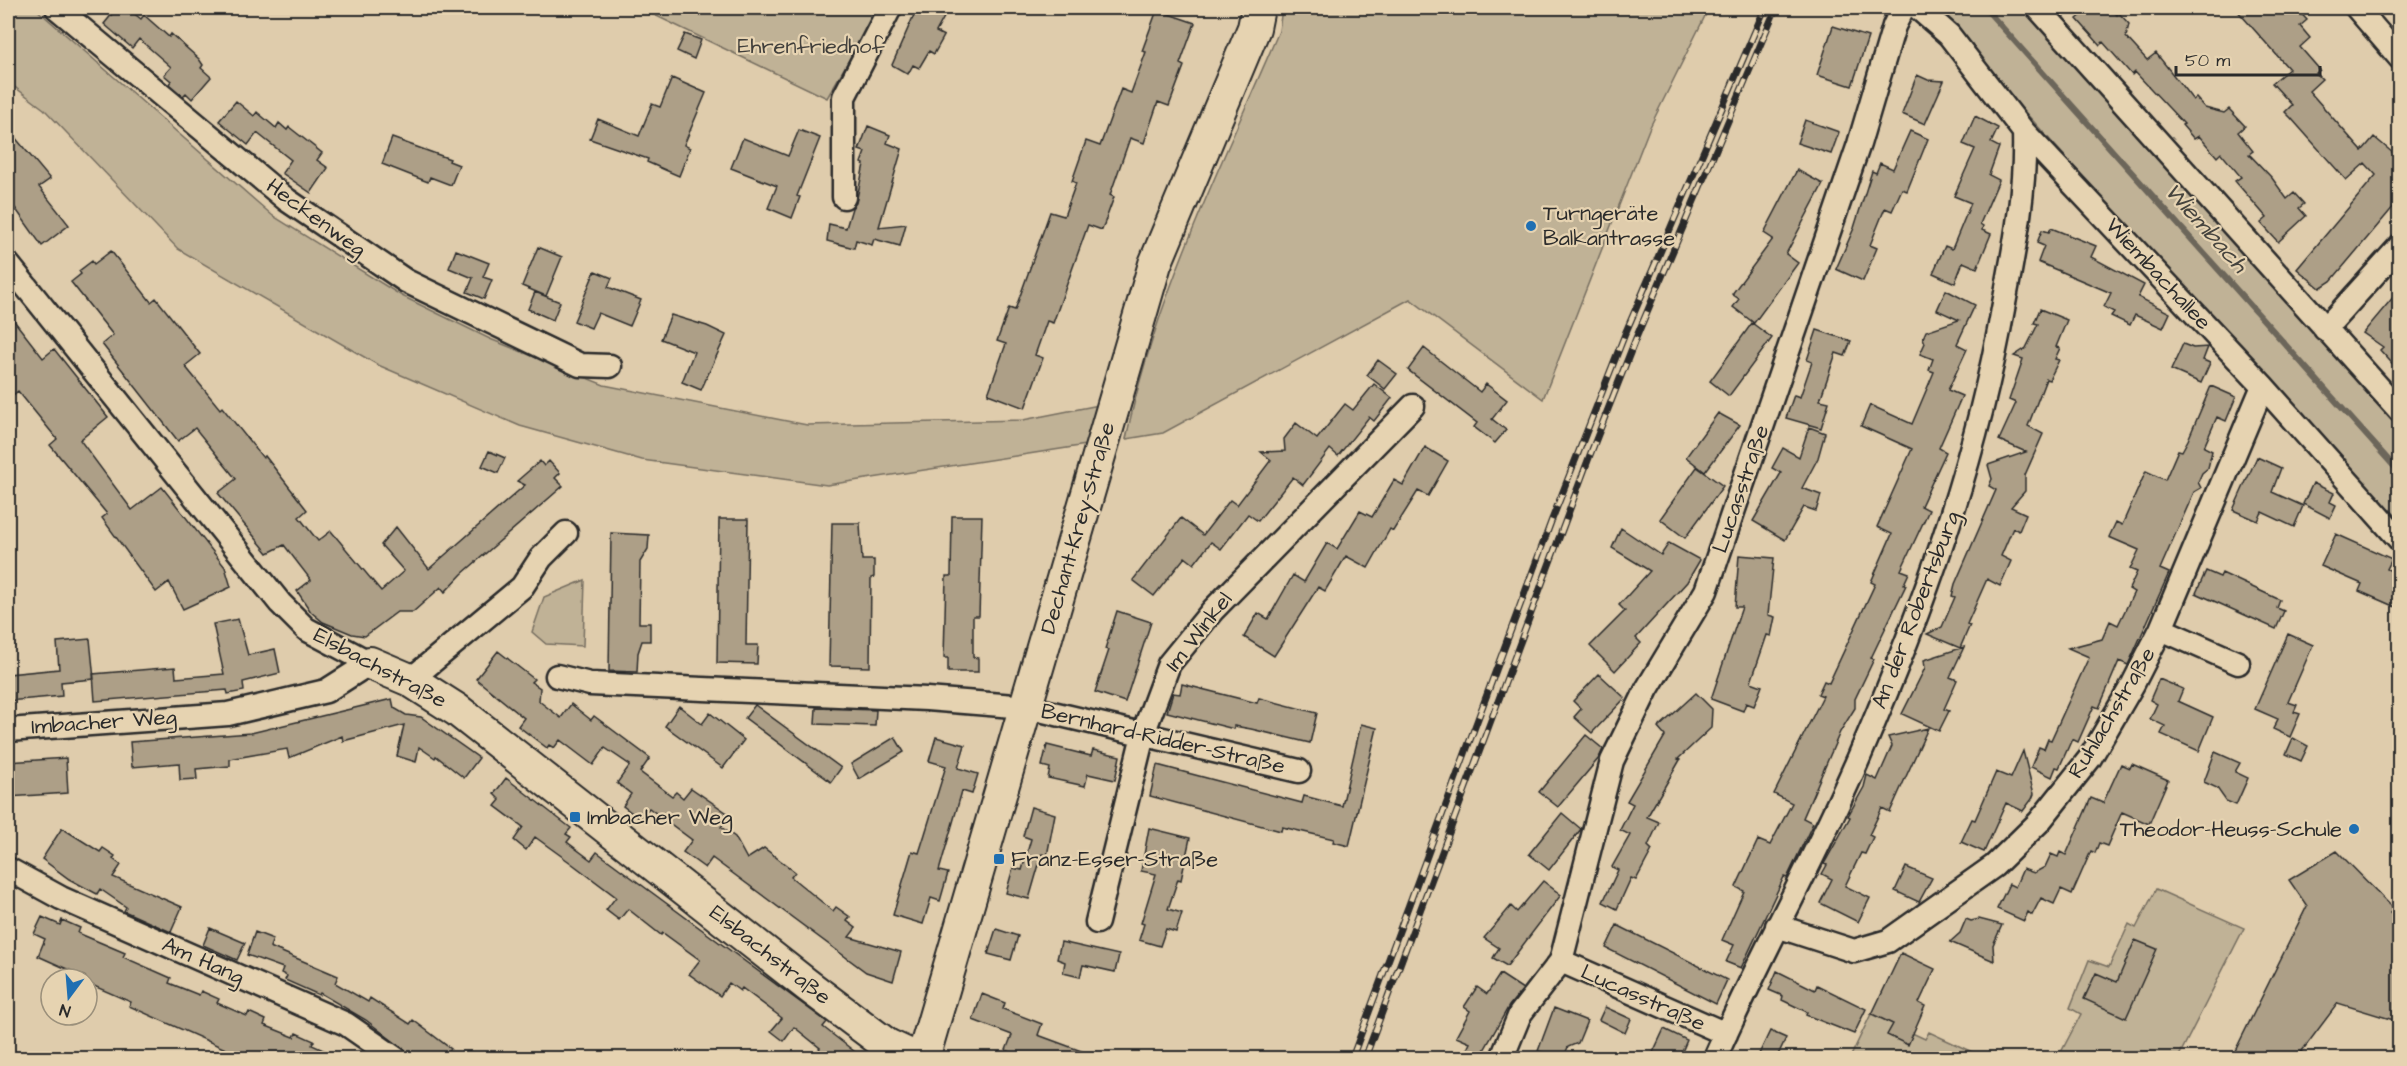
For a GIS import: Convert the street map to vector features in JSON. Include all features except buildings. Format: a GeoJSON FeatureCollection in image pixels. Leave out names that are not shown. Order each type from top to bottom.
{"type":"FeatureCollection","features":[{"type":"Feature","properties":{"kind":"street","name":"Heckenweg"},"geometry":{"type":"LineString","coordinates":[[57,8],[286,200],[406,281],[580,365],[610,366]]}},
{"type":"Feature","properties":{"kind":"street"},"geometry":{"type":"LineString","coordinates":[[844,196],[843,97],[890,8]]}},
{"type":"Feature","properties":{"kind":"street","name":"Dechant-Krey-Straße"},"geometry":{"type":"LineString","coordinates":[[923,1059],[1155,264],[1254,28],[1258,8]]}},
{"type":"Feature","properties":{"kind":"street","name":"Lucasstraße"},"geometry":{"type":"LineString","coordinates":[[1502,1059],[1520,1014],[1561,961],[1612,761],[1647,689],[1706,591],[1859,144],[1894,26],[1903,8]]}},
{"type":"Feature","properties":{"kind":"street","name":"Wiembachallee"},"geometry":{"type":"LineString","coordinates":[[1918,8],[1949,35],[2024,132],[2263,386],[2400,540]]}},
{"type":"Feature","properties":{"kind":"street"},"geometry":{"type":"LineString","coordinates":[[2038,8],[2400,411]]}},
{"type":"Feature","properties":{"kind":"street"},"geometry":{"type":"LineString","coordinates":[[2357,8],[2400,58]]}},
{"type":"Feature","properties":{"kind":"street","name":"An der Robertsburg"},"geometry":{"type":"LineString","coordinates":[[1715,1059],[1860,757],[1951,521],[1973,446],[1996,348],[2025,172],[2024,132]]}},
{"type":"Feature","properties":{"kind":"street"},"geometry":{"type":"LineString","coordinates":[[2325,329],[2400,246]]}},
{"type":"Feature","properties":{"kind":"street","name":"Elsbachstraße"},"geometry":{"type":"LineString","coordinates":[[8,264],[280,603],[306,629],[370,663],[410,680],[457,710],[878,1039],[915,1059]]}},
{"type":"Feature","properties":{"kind":"street","name":"Ruhlachstraße"},"geometry":{"type":"LineString","coordinates":[[1777,926],[1854,951],[1888,941],[1994,866],[2040,822],[2090,758],[2133,684],[2161,629],[2263,386]]}},
{"type":"Feature","properties":{"kind":"street","name":"Im Winkel"},"geometry":{"type":"LineString","coordinates":[[1097,922],[1143,735],[1169,664],[1213,610],[1413,406]]}},
{"type":"Feature","properties":{"kind":"street"},"geometry":{"type":"LineString","coordinates":[[410,680],[522,587],[541,558],[566,533]]}},
{"type":"Feature","properties":{"kind":"street"},"geometry":{"type":"LineString","coordinates":[[2161,629],[2238,663]]}},
{"type":"Feature","properties":{"kind":"street","name":"Imbacher Weg"},"geometry":{"type":"LineString","coordinates":[[8,730],[228,714],[326,691],[370,663]]}},
{"type":"Feature","properties":{"kind":"street"},"geometry":{"type":"LineString","coordinates":[[557,676],[590,684],[927,699],[1027,707]]}},
{"type":"Feature","properties":{"kind":"street","name":"Bernhard-Ridder-Straße"},"geometry":{"type":"LineString","coordinates":[[1027,707],[1299,771]]}},
{"type":"Feature","properties":{"kind":"street","name":"Am Hang"},"geometry":{"type":"LineString","coordinates":[[8,869],[61,898],[346,1024],[395,1059]]}},
{"type":"Feature","properties":{"kind":"street","name":"Lucasstraße"},"geometry":{"type":"LineString","coordinates":[[1561,961],[1726,1034]]}},
{"type":"Feature","properties":{"kind":"green space"},"geometry":{"type":"Polygon","coordinates":[[[8,8],[35,8],[273,216],[402,296],[490,339],[604,385],[807,425],[1023,420],[1099,405],[1086,445],[827,485],[642,460],[520,426],[378,365],[178,249],[44,109],[8,82],[8,8]]]}},
{"type":"Feature","properties":{"kind":"green space","name":"Ehrenfriedhof"},"geometry":{"type":"Polygon","coordinates":[[[640,8],[879,8],[827,98],[640,8]]]}},
{"type":"Feature","properties":{"kind":"green space"},"geometry":{"type":"Polygon","coordinates":[[[1282,8],[1709,8],[1649,129],[1543,399],[1410,299],[1163,433],[1126,439],[1154,334],[1172,283],[1213,181],[1279,31],[1282,8]]]}},
{"type":"Feature","properties":{"kind":"green space"},"geometry":{"type":"Polygon","coordinates":[[[1932,8],[2027,8],[2399,427],[2399,530],[1932,8]]]}},
{"type":"Feature","properties":{"kind":"green space"},"geometry":{"type":"Polygon","coordinates":[[[585,580],[583,646],[546,644],[532,632],[544,597],[585,580]]]}},
{"type":"Feature","properties":{"kind":"green space"},"geometry":{"type":"Polygon","coordinates":[[[2156,889],[2244,928],[2178,1058],[2058,1058],[2081,1014],[2070,1008],[2089,960],[2109,967],[2129,924],[2136,928],[2156,889]]]}},
{"type":"Feature","properties":{"kind":"green space"},"geometry":{"type":"Polygon","coordinates":[[[1871,1014],[1925,1039],[1929,1032],[1985,1058],[1850,1058],[1871,1014]]]}},
{"type":"Feature","properties":{"kind":"waterway","name":"Wiembach"},"geometry":{"type":"LineString","coordinates":[[1985,8],[2400,473]]}},
{"type":"Feature","properties":{"kind":"railway"},"geometry":{"type":"LineString","coordinates":[[1352,1058],[1551,522],[1625,334],[1765,8]]}},
{"type":"Feature","properties":{"kind":"railway"},"geometry":{"type":"LineString","coordinates":[[1365,1058],[1590,455],[1636,338],[1776,8]]}},
{"type":"Feature","properties":{"kind":"place","name":"Turngeräte Balkantrasse"},"geometry":{"type":"Point","coordinates":[1531,226]}},
{"type":"Feature","properties":{"kind":"place","name":"Imbacher Weg"},"geometry":{"type":"Point","coordinates":[575,817]}},
{"type":"Feature","properties":{"kind":"place","name":"Theodor-Heuss-Schule"},"geometry":{"type":"Point","coordinates":[2354,829]}},
{"type":"Feature","properties":{"kind":"place","name":"Franz-Esser-Straße"},"geometry":{"type":"Point","coordinates":[999,859]}}]}
